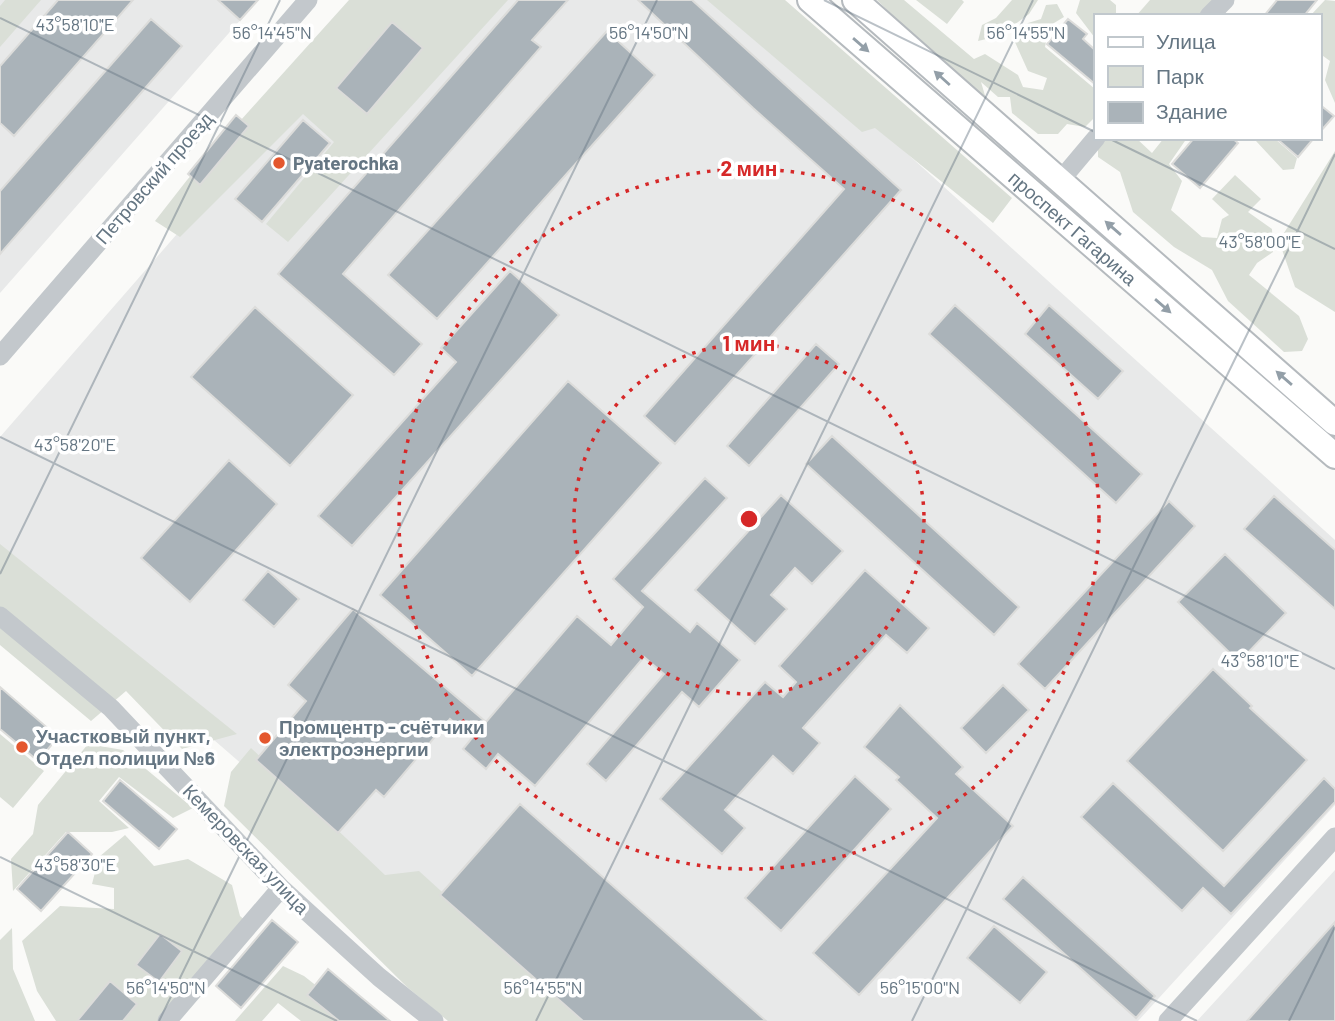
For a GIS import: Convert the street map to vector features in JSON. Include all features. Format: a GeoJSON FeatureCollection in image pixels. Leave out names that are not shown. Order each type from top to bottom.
{"type":"FeatureCollection","features":[{"type":"Feature","properties":{"kind":"main road","name":"проспект Гагарина"},"geometry":{"type":"LineString","coordinates":[[810,0],[1335,456]]}},
{"type":"Feature","properties":{"kind":"main road","name":"проспект Гагарина"},"geometry":{"type":"LineString","coordinates":[[855,0],[1335,423]]}},
{"type":"Feature","properties":{"kind":"street","name":"Петровский проезд"},"geometry":{"type":"LineString","coordinates":[[0,356],[308,0]]}},
{"type":"Feature","properties":{"kind":"street"},"geometry":{"type":"LineString","coordinates":[[1211,14],[1225,0]]}},
{"type":"Feature","properties":{"kind":"street"},"geometry":{"type":"LineString","coordinates":[[1059,182],[1094,140]]}},
{"type":"Feature","properties":{"kind":"street","name":"Кемеровская улица"},"geometry":{"type":"LineString","coordinates":[[0,616],[111,708],[281,888],[370,969],[434,1021]]}},
{"type":"Feature","properties":{"kind":"street"},"geometry":{"type":"LineString","coordinates":[[1168,1021],[1335,837]]}},
{"type":"Feature","properties":{"kind":"street"},"geometry":{"type":"LineString","coordinates":[[167,1021],[281,888]]}},
{"type":"Feature","properties":{"kind":"shaded area"},"geometry":{"type":"Polygon","coordinates":[[[0,0],[258,0],[0,293],[0,0]]]}},
{"type":"Feature","properties":{"kind":"shaded area"},"geometry":{"type":"Polygon","coordinates":[[[381,0],[737,0],[1335,540],[1335,805],[1138,1021],[539,1021],[0,555],[0,437],[381,0]]]}},
{"type":"Feature","properties":{"kind":"shaded area"},"geometry":{"type":"Polygon","coordinates":[[[1335,870],[1335,1021],[1197,1021],[1335,870]]]}},
{"type":"Feature","properties":{"kind":"green space"},"geometry":{"type":"Polygon","coordinates":[[[5,0],[41,0],[0,47],[0,6],[5,0]]]}},
{"type":"Feature","properties":{"kind":"green space"},"geometry":{"type":"Polygon","coordinates":[[[349,0],[508,0],[288,242],[266,224],[334,142],[303,114],[180,237],[155,221],[187,180],[349,0]]]}},
{"type":"Feature","properties":{"kind":"green space"},"geometry":{"type":"Polygon","coordinates":[[[707,0],[785,0],[1012,198],[993,223],[875,128],[862,132],[707,0]]]}},
{"type":"Feature","properties":{"kind":"green space"},"geometry":{"type":"Polygon","coordinates":[[[877,0],[904,0],[974,59],[985,54],[1018,75],[1023,87],[1043,90],[1047,78],[1028,71],[1014,40],[1028,23],[1041,19],[1046,5],[1057,4],[1064,17],[1049,26],[1045,47],[1094,88],[1094,118],[1085,127],[1067,124],[1058,134],[1038,134],[1012,113],[1010,97],[998,97],[981,82],[986,99],[924,46],[877,0]]]}},
{"type":"Feature","properties":{"kind":"green space"},"geometry":{"type":"Polygon","coordinates":[[[916,0],[962,0],[964,2],[947,24],[916,0]]]}},
{"type":"Feature","properties":{"kind":"green space"},"geometry":{"type":"Polygon","coordinates":[[[1012,0],[1038,0],[1029,14],[999,36],[978,41],[982,25],[996,18],[1012,0]]]}},
{"type":"Feature","properties":{"kind":"green space"},"geometry":{"type":"Polygon","coordinates":[[[1080,0],[1110,0],[1116,5],[1116,14],[1094,14],[1094,37],[1076,13],[1080,0]]]}},
{"type":"Feature","properties":{"kind":"green space"},"geometry":{"type":"Polygon","coordinates":[[[1150,0],[1215,0],[1227,14],[1138,14],[1150,0]]]}},
{"type":"Feature","properties":{"kind":"green space"},"geometry":{"type":"Polygon","coordinates":[[[1325,0],[1335,1],[1335,103],[1325,80],[1330,61],[1321,54],[1321,14],[1312,14],[1325,0]]]}},
{"type":"Feature","properties":{"kind":"green space"},"geometry":{"type":"Polygon","coordinates":[[[1098,140],[1138,140],[1152,153],[1162,140],[1186,140],[1169,164],[1182,181],[1171,210],[1202,237],[1217,238],[1222,219],[1229,215],[1212,199],[1235,175],[1261,199],[1248,212],[1272,229],[1273,252],[1257,263],[1249,275],[1299,316],[1308,339],[1302,351],[1284,352],[1228,301],[1212,270],[1174,247],[1133,212],[1120,172],[1098,157],[1098,140]]]}},
{"type":"Feature","properties":{"kind":"green space"},"geometry":{"type":"Polygon","coordinates":[[[1276,140],[1297,158],[1294,169],[1283,170],[1256,141],[1276,140]]]}},
{"type":"Feature","properties":{"kind":"green space"},"geometry":{"type":"Polygon","coordinates":[[[1335,151],[1335,312],[1295,287],[1279,241],[1335,151]]]}},
{"type":"Feature","properties":{"kind":"green space"},"geometry":{"type":"Polygon","coordinates":[[[0,544],[237,734],[182,749],[126,691],[91,721],[0,645],[0,544]]]}},
{"type":"Feature","properties":{"kind":"green space"},"geometry":{"type":"Polygon","coordinates":[[[0,734],[44,771],[13,808],[0,797],[0,734]]]}},
{"type":"Feature","properties":{"kind":"green space"},"geometry":{"type":"Polygon","coordinates":[[[88,744],[123,750],[193,808],[173,818],[119,777],[99,801],[129,828],[112,832],[66,832],[13,891],[11,859],[33,834],[38,805],[88,744]]]}},
{"type":"Feature","properties":{"kind":"green space"},"geometry":{"type":"Polygon","coordinates":[[[251,748],[385,875],[419,871],[584,1021],[448,1021],[407,987],[224,806],[231,772],[251,748]]]}},
{"type":"Feature","properties":{"kind":"green space"},"geometry":{"type":"Polygon","coordinates":[[[125,835],[154,866],[188,859],[232,885],[240,916],[255,929],[176,1021],[56,1021],[37,991],[22,941],[60,906],[114,909],[114,888],[92,884],[99,857],[125,835]]]}},
{"type":"Feature","properties":{"kind":"green space"},"geometry":{"type":"Polygon","coordinates":[[[12,928],[13,969],[35,1021],[0,1021],[0,940],[12,928]]]}},
{"type":"Feature","properties":{"kind":"green space"},"geometry":{"type":"Polygon","coordinates":[[[283,966],[304,976],[361,1021],[301,1021],[278,1003],[262,1021],[235,1021],[283,966]]]}},
{"type":"Feature","properties":{"kind":"building"},"geometry":{"type":"Polygon","coordinates":[[[58,0],[133,0],[14,136],[0,123],[0,66],[58,0]]]}},
{"type":"Feature","properties":{"kind":"building"},"geometry":{"type":"Polygon","coordinates":[[[218,0],[258,0],[240,20],[218,0]]]}},
{"type":"Feature","properties":{"kind":"building"},"geometry":{"type":"Polygon","coordinates":[[[518,0],[568,0],[532,40],[541,47],[343,274],[422,344],[394,375],[278,274],[518,0]]]}},
{"type":"Feature","properties":{"kind":"building"},"geometry":{"type":"Polygon","coordinates":[[[638,0],[692,0],[901,190],[675,444],[644,416],[844,189],[638,0]]]}},
{"type":"Feature","properties":{"kind":"building"},"geometry":{"type":"Polygon","coordinates":[[[1277,0],[1317,0],[1306,14],[1266,14],[1277,0]]]}},
{"type":"Feature","properties":{"kind":"building"},"geometry":{"type":"Polygon","coordinates":[[[151,19],[182,46],[0,254],[0,191],[151,19]]]}},
{"type":"Feature","properties":{"kind":"building"},"geometry":{"type":"Polygon","coordinates":[[[1068,19],[1087,34],[1083,39],[1094,49],[1094,83],[1047,44],[1068,19]]]}},
{"type":"Feature","properties":{"kind":"building"},"geometry":{"type":"Polygon","coordinates":[[[392,22],[423,48],[367,114],[336,88],[392,22]]]}},
{"type":"Feature","properties":{"kind":"building"},"geometry":{"type":"Polygon","coordinates":[[[607,31],[655,75],[437,319],[388,275],[607,31]]]}},
{"type":"Feature","properties":{"kind":"building"},"geometry":{"type":"Polygon","coordinates":[[[1321,106],[1334,116],[1321,131],[1321,106]]]}},
{"type":"Feature","properties":{"kind":"building"},"geometry":{"type":"Polygon","coordinates":[[[236,115],[249,126],[200,185],[188,174],[236,115]]]}},
{"type":"Feature","properties":{"kind":"building"},"geometry":{"type":"Polygon","coordinates":[[[303,120],[330,143],[262,222],[235,199],[303,120]]]}},
{"type":"Feature","properties":{"kind":"building"},"geometry":{"type":"Polygon","coordinates":[[[1192,140],[1234,140],[1238,143],[1200,188],[1172,164],[1192,140]]]}},
{"type":"Feature","properties":{"kind":"building"},"geometry":{"type":"Polygon","coordinates":[[[1278,140],[1312,140],[1298,157],[1278,140]]]}},
{"type":"Feature","properties":{"kind":"building"},"geometry":{"type":"Polygon","coordinates":[[[510,271],[559,315],[352,546],[318,516],[456,362],[441,348],[510,271]]]}},
{"type":"Feature","properties":{"kind":"building"},"geometry":{"type":"Polygon","coordinates":[[[955,305],[1142,474],[1116,503],[929,334],[955,305]]]}},
{"type":"Feature","properties":{"kind":"building"},"geometry":{"type":"Polygon","coordinates":[[[1049,305],[1123,371],[1098,399],[1025,334],[1049,305]]]}},
{"type":"Feature","properties":{"kind":"building"},"geometry":{"type":"Polygon","coordinates":[[[255,307],[353,395],[290,466],[191,377],[255,307]]]}},
{"type":"Feature","properties":{"kind":"building"},"geometry":{"type":"Polygon","coordinates":[[[816,344],[839,364],[749,466],[727,446],[816,344]]]}},
{"type":"Feature","properties":{"kind":"building"},"geometry":{"type":"Polygon","coordinates":[[[568,381],[661,463],[472,676],[380,595],[568,381]]]}},
{"type":"Feature","properties":{"kind":"building"},"geometry":{"type":"Polygon","coordinates":[[[832,436],[1019,607],[994,635],[806,464],[832,436]]]}},
{"type":"Feature","properties":{"kind":"building"},"geometry":{"type":"Polygon","coordinates":[[[229,460],[277,504],[190,602],[141,558],[229,460]]]}},
{"type":"Feature","properties":{"kind":"building"},"geometry":{"type":"Polygon","coordinates":[[[705,478],[727,498],[642,591],[690,632],[697,623],[740,660],[699,707],[682,692],[606,781],[587,764],[664,674],[644,657],[535,786],[498,754],[486,769],[463,749],[472,738],[450,719],[384,797],[376,790],[338,833],[256,760],[306,701],[288,685],[353,609],[486,722],[577,616],[611,645],[643,607],[613,579],[705,478]]]}},
{"type":"Feature","properties":{"kind":"building"},"geometry":{"type":"Polygon","coordinates":[[[781,495],[843,551],[812,584],[795,568],[771,595],[787,609],[755,644],[695,590],[781,495]]]}},
{"type":"Feature","properties":{"kind":"building"},"geometry":{"type":"Polygon","coordinates":[[[1274,496],[1335,550],[1335,609],[1244,529],[1274,496]]]}},
{"type":"Feature","properties":{"kind":"building"},"geometry":{"type":"Polygon","coordinates":[[[1169,501],[1195,526],[1045,689],[1018,664],[1169,501]]]}},
{"type":"Feature","properties":{"kind":"building"},"geometry":{"type":"Polygon","coordinates":[[[1225,554],[1286,613],[1239,662],[1178,602],[1225,554]]]}},
{"type":"Feature","properties":{"kind":"building"},"geometry":{"type":"Polygon","coordinates":[[[865,570],[929,628],[907,653],[886,635],[803,728],[820,743],[793,774],[773,756],[725,810],[745,828],[722,854],[660,799],[765,682],[783,697],[796,682],[779,666],[865,570]]]}},
{"type":"Feature","properties":{"kind":"building"},"geometry":{"type":"Polygon","coordinates":[[[268,571],[299,599],[274,627],[243,600],[268,571]]]}},
{"type":"Feature","properties":{"kind":"building"},"geometry":{"type":"Polygon","coordinates":[[[1213,669],[1252,706],[1250,708],[1307,760],[1223,851],[1127,761],[1213,669]]]}},
{"type":"Feature","properties":{"kind":"building"},"geometry":{"type":"Polygon","coordinates":[[[1003,685],[1029,710],[986,753],[961,728],[1003,685]]]}},
{"type":"Feature","properties":{"kind":"building"},"geometry":{"type":"Polygon","coordinates":[[[0,687],[58,737],[38,761],[0,729],[0,687]]]}},
{"type":"Feature","properties":{"kind":"building"},"geometry":{"type":"Polygon","coordinates":[[[900,705],[963,767],[956,774],[1013,826],[859,995],[813,953],[937,818],[896,780],[899,777],[864,747],[900,705]]]}},
{"type":"Feature","properties":{"kind":"building"},"geometry":{"type":"Polygon","coordinates":[[[855,776],[891,809],[781,931],[745,898],[855,776]]]}},
{"type":"Feature","properties":{"kind":"building"},"geometry":{"type":"Polygon","coordinates":[[[1324,778],[1335,789],[1335,802],[1231,914],[1203,888],[1182,911],[1081,817],[1113,783],[1224,886],[1324,778]]]}},
{"type":"Feature","properties":{"kind":"building"},"geometry":{"type":"Polygon","coordinates":[[[120,780],[177,829],[159,849],[103,801],[120,780]]]}},
{"type":"Feature","properties":{"kind":"building"},"geometry":{"type":"Polygon","coordinates":[[[520,804],[766,1021],[583,1021],[440,895],[520,804]]]}},
{"type":"Feature","properties":{"kind":"building"},"geometry":{"type":"Polygon","coordinates":[[[68,832],[92,854],[41,911],[17,889],[68,832]]]}},
{"type":"Feature","properties":{"kind":"building"},"geometry":{"type":"Polygon","coordinates":[[[1023,877],[1155,996],[1136,1018],[1003,899],[1023,877]]]}},
{"type":"Feature","properties":{"kind":"building"},"geometry":{"type":"Polygon","coordinates":[[[272,920],[298,942],[241,1008],[216,986],[272,920]]]}},
{"type":"Feature","properties":{"kind":"building"},"geometry":{"type":"Polygon","coordinates":[[[1335,922],[1335,1021],[1247,1021],[1335,922]]]}},
{"type":"Feature","properties":{"kind":"building"},"geometry":{"type":"Polygon","coordinates":[[[994,926],[1047,972],[1020,1003],[967,958],[994,926]]]}},
{"type":"Feature","properties":{"kind":"building"},"geometry":{"type":"Polygon","coordinates":[[[160,934],[182,951],[159,982],[136,965],[160,934]]]}},
{"type":"Feature","properties":{"kind":"building"},"geometry":{"type":"Polygon","coordinates":[[[328,969],[390,1021],[339,1021],[307,995],[328,969]]]}},
{"type":"Feature","properties":{"kind":"building"},"geometry":{"type":"Polygon","coordinates":[[[110,981],[137,1004],[123,1021],[77,1021],[110,981]]]}},
{"type":"Feature","properties":{"kind":"place","name":"Pyaterochka"},"geometry":{"type":"Point","coordinates":[279,163]}},
{"type":"Feature","properties":{"kind":"place","name":"Промцентр - счётчики электроэнергии"},"geometry":{"type":"Point","coordinates":[265,738]}},
{"type":"Feature","properties":{"kind":"place","name":"Участковый пункт, Отдел полиции №6"},"geometry":{"type":"Point","coordinates":[22,747]}}]}
